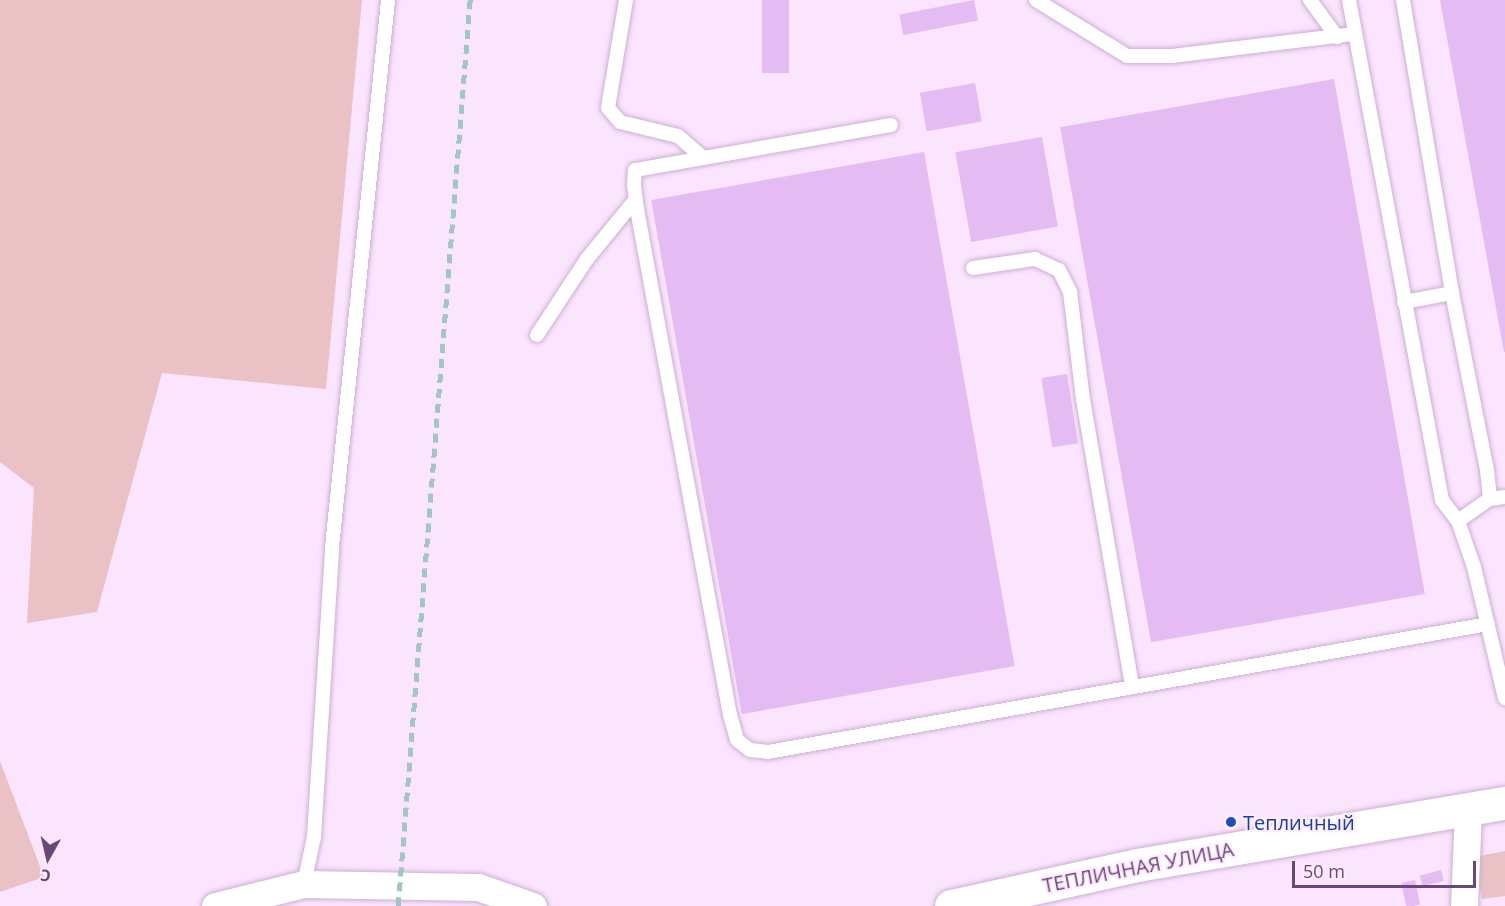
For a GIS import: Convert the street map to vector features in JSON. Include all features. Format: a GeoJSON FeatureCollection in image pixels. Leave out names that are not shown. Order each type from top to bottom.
{"type":"FeatureCollection","features":[{"type":"Feature","properties":{"kind":"street","name":"ТЕПЛИЧНАЯ УЛИЦА"},"geometry":{"type":"LineString","coordinates":[[951,906],[1137,866],[1505,803]]}},
{"type":"Feature","properties":{"kind":"street"},"geometry":{"type":"LineString","coordinates":[[1464,906],[1468,810]]}},
{"type":"Feature","properties":{"kind":"street"},"geometry":{"type":"LineString","coordinates":[[216,906],[304,884],[478,886],[523,900],[533,906]]}},
{"type":"Feature","properties":{"kind":"lane"},"geometry":{"type":"LineString","coordinates":[[304,884],[314,837],[332,547],[388,0]]}},
{"type":"Feature","properties":{"kind":"lane"},"geometry":{"type":"LineString","coordinates":[[626,0],[608,108],[620,122],[678,136],[703,158]]}},
{"type":"Feature","properties":{"kind":"lane"},"geometry":{"type":"LineString","coordinates":[[1036,0],[1127,56],[1172,56],[1355,34]]}},
{"type":"Feature","properties":{"kind":"lane"},"geometry":{"type":"LineString","coordinates":[[1310,0],[1337,37]]}},
{"type":"Feature","properties":{"kind":"lane"},"geometry":{"type":"LineString","coordinates":[[1349,0],[1442,500],[1458,521],[1474,567],[1505,698]]}},
{"type":"Feature","properties":{"kind":"lane"},"geometry":{"type":"LineString","coordinates":[[1403,0],[1452,293],[1487,470],[1490,499]]}},
{"type":"Feature","properties":{"kind":"lane"},"geometry":{"type":"LineString","coordinates":[[891,125],[635,170],[636,200],[730,715],[737,740],[750,750],[768,752],[1488,624]]}},
{"type":"Feature","properties":{"kind":"lane"},"geometry":{"type":"LineString","coordinates":[[537,335],[587,259],[636,200]]}},
{"type":"Feature","properties":{"kind":"lane"},"geometry":{"type":"LineString","coordinates":[[973,267],[1035,258],[1059,270],[1070,292],[1083,399],[1132,687]]}},
{"type":"Feature","properties":{"kind":"lane"},"geometry":{"type":"LineString","coordinates":[[1404,302],[1452,293]]}},
{"type":"Feature","properties":{"kind":"lane"},"geometry":{"type":"LineString","coordinates":[[1458,521],[1490,499],[1505,497]]}},
{"type":"Feature","properties":{"kind":"shaded area"},"geometry":{"type":"Polygon","coordinates":[[[0,0],[362,0],[326,389],[162,373],[97,612],[27,623],[34,488],[0,462],[0,0]]]}},
{"type":"Feature","properties":{"kind":"shaded area"},"geometry":{"type":"Polygon","coordinates":[[[0,761],[44,877],[0,892],[0,761]]]}},
{"type":"Feature","properties":{"kind":"shaded area"},"geometry":{"type":"Polygon","coordinates":[[[1505,851],[1505,896],[1482,899],[1474,857],[1505,851]]]}},
{"type":"Feature","properties":{"kind":"building"},"geometry":{"type":"Polygon","coordinates":[[[762,0],[789,0],[789,73],[762,73],[762,0]]]}},
{"type":"Feature","properties":{"kind":"building"},"geometry":{"type":"Polygon","coordinates":[[[974,0],[978,21],[903,35],[899,15],[974,0]]]}},
{"type":"Feature","properties":{"kind":"building"},"geometry":{"type":"Polygon","coordinates":[[[1440,0],[1505,0],[1505,352],[1504,352],[1440,0]]]}},
{"type":"Feature","properties":{"kind":"building"},"geometry":{"type":"Polygon","coordinates":[[[1334,79],[1425,594],[1151,642],[1060,127],[1334,79]]]}},
{"type":"Feature","properties":{"kind":"building"},"geometry":{"type":"Polygon","coordinates":[[[975,83],[982,121],[927,131],[920,93],[975,83]]]}},
{"type":"Feature","properties":{"kind":"building"},"geometry":{"type":"Polygon","coordinates":[[[1042,137],[1058,227],[971,242],[955,152],[1042,137]]]}},
{"type":"Feature","properties":{"kind":"building"},"geometry":{"type":"Polygon","coordinates":[[[924,152],[1015,666],[742,714],[651,200],[924,152]]]}},
{"type":"Feature","properties":{"kind":"building"},"geometry":{"type":"Polygon","coordinates":[[[1067,374],[1078,443],[1052,447],[1041,378],[1067,374]]]}},
{"type":"Feature","properties":{"kind":"building"},"geometry":{"type":"Polygon","coordinates":[[[1441,870],[1444,881],[1423,886],[1420,876],[1441,870]]]}},
{"type":"Feature","properties":{"kind":"building"},"geometry":{"type":"Polygon","coordinates":[[[1415,880],[1420,904],[1406,906],[1401,883],[1415,880]]]}},
{"type":"Feature","properties":{"kind":"railway"},"geometry":{"type":"LineString","coordinates":[[398,906],[470,0]]}},
{"type":"Feature","properties":{"kind":"place","name":"Тепличный"},"geometry":{"type":"Point","coordinates":[1231,822]}}]}
